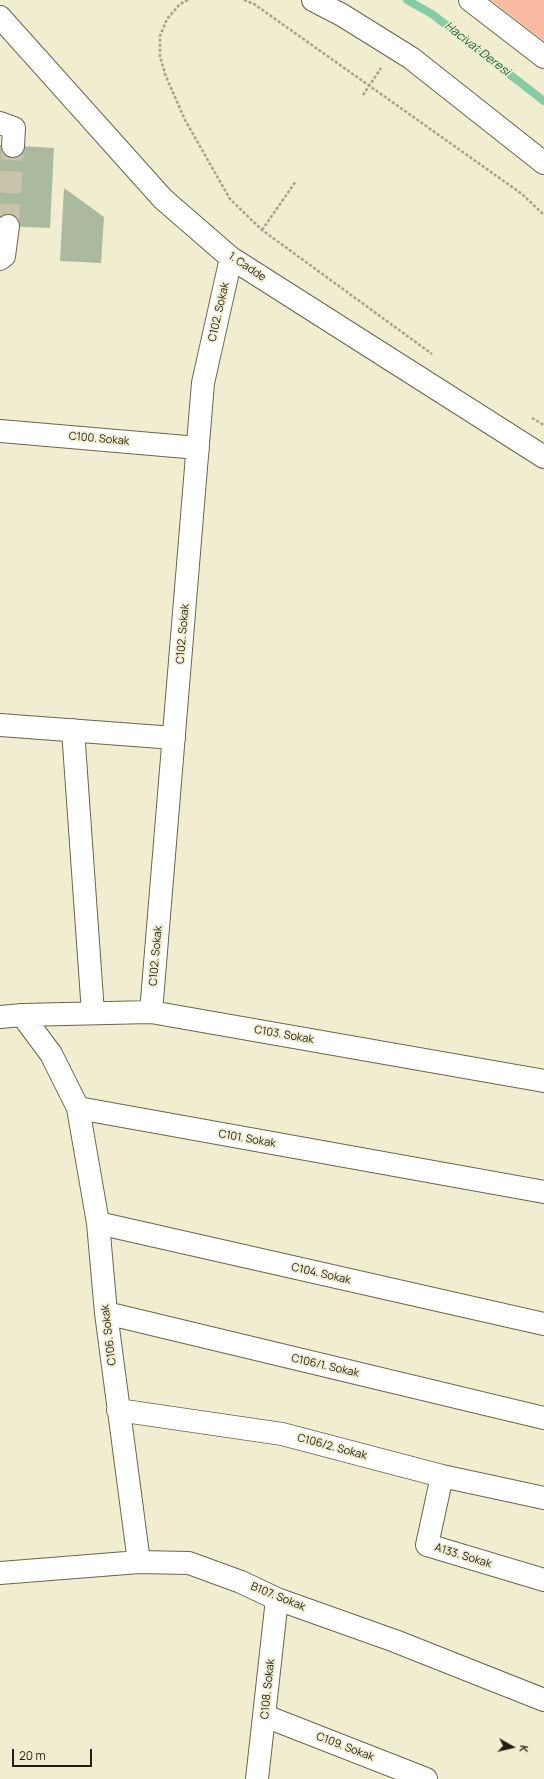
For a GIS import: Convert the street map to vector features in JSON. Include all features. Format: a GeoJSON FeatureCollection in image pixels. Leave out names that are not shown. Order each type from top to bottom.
{"type":"FeatureCollection","features":[{"type":"Feature","properties":{"kind":"street"},"geometry":{"type":"LineString","coordinates":[[312,0],[342,15],[411,58],[544,163]]}},
{"type":"Feature","properties":{"kind":"street"},"geometry":{"type":"LineString","coordinates":[[470,0],[544,58]]}},
{"type":"Feature","properties":{"kind":"street","name":"1. Cadde"},"geometry":{"type":"LineString","coordinates":[[0,17],[163,199],[231,258],[544,457]]}},
{"type":"Feature","properties":{"kind":"street"},"geometry":{"type":"LineString","coordinates":[[0,122],[14,128],[13,146]]}},
{"type":"Feature","properties":{"kind":"street"},"geometry":{"type":"LineString","coordinates":[[0,259],[4,256],[8,226]]}},
{"type":"Feature","properties":{"kind":"street","name":"C102. Sokak"},"geometry":{"type":"LineString","coordinates":[[152,1012],[203,383],[231,258]]}},
{"type":"Feature","properties":{"kind":"street","name":"C100. Sokak"},"geometry":{"type":"LineString","coordinates":[[0,431],[198,448]]}},
{"type":"Feature","properties":{"kind":"street"},"geometry":{"type":"LineString","coordinates":[[0,725],[174,738]]}},
{"type":"Feature","properties":{"kind":"street"},"geometry":{"type":"LineString","coordinates":[[73,730],[93,1013]]}},
{"type":"Feature","properties":{"kind":"street","name":"C103. Sokak"},"geometry":{"type":"LineString","coordinates":[[22,1015],[152,1012],[544,1081]]}},
{"type":"Feature","properties":{"kind":"street"},"geometry":{"type":"LineString","coordinates":[[0,1017],[22,1015],[51,1054],[78,1108]]}},
{"type":"Feature","properties":{"kind":"street","name":"C101. Sokak"},"geometry":{"type":"LineString","coordinates":[[78,1108],[544,1192]]}},
{"type":"Feature","properties":{"kind":"street","name":"C106. Sokak"},"geometry":{"type":"LineString","coordinates":[[78,1108],[98,1223],[106,1313],[139,1562]]}},
{"type":"Feature","properties":{"kind":"street","name":"C104. Sokak"},"geometry":{"type":"LineString","coordinates":[[98,1223],[544,1324]]}},
{"type":"Feature","properties":{"kind":"street","name":"C106/1. Sokak"},"geometry":{"type":"LineString","coordinates":[[106,1313],[544,1418]]}},
{"type":"Feature","properties":{"kind":"street","name":"C106/2. Sokak"},"geometry":{"type":"LineString","coordinates":[[118,1410],[282,1434],[442,1476],[544,1498]]}},
{"type":"Feature","properties":{"kind":"street","name":"A133. Sokak"},"geometry":{"type":"LineString","coordinates":[[442,1476],[427,1545],[544,1580]]}},
{"type":"Feature","properties":{"kind":"street","name":"B107. Sokak"},"geometry":{"type":"LineString","coordinates":[[0,1573],[139,1562],[189,1562],[241,1582],[277,1599],[542,1696]]}},
{"type":"Feature","properties":{"kind":"street","name":"C108. Sokak"},"geometry":{"type":"LineString","coordinates":[[257,1779],[277,1599]]}},
{"type":"Feature","properties":{"kind":"street","name":"C109. Sokak"},"geometry":{"type":"LineString","coordinates":[[265,1716],[426,1779]]}},
{"type":"Feature","properties":{"kind":"path"},"geometry":{"type":"LineString","coordinates":[[188,0],[180,4],[167,19],[160,36],[160,56],[165,74],[185,120],[230,199],[262,230],[434,356]]}},
{"type":"Feature","properties":{"kind":"path"},"geometry":{"type":"LineString","coordinates":[[244,0],[254,4],[522,194],[544,215]]}},
{"type":"Feature","properties":{"kind":"path"},"geometry":{"type":"LineString","coordinates":[[363,95],[395,48]]}},
{"type":"Feature","properties":{"kind":"path"},"geometry":{"type":"LineString","coordinates":[[262,230],[296,181]]}},
{"type":"Feature","properties":{"kind":"path"},"geometry":{"type":"LineString","coordinates":[[531,417],[544,425]]}},
{"type":"Feature","properties":{"kind":"shaded area"},"geometry":{"type":"Polygon","coordinates":[[[491,0],[544,0],[544,41],[491,0]]]}},
{"type":"Feature","properties":{"kind":"building"},"geometry":{"type":"Polygon","coordinates":[[[0,145],[54,148],[50,228],[0,226],[0,145]]]}},
{"type":"Feature","properties":{"kind":"building"},"geometry":{"type":"Polygon","coordinates":[[[64,188],[104,217],[101,263],[60,261],[64,188]]]}},
{"type":"Feature","properties":{"kind":"waterway","name":"Hacivat Deresi"},"geometry":{"type":"LineString","coordinates":[[407,0],[432,14],[544,101]]}},
{"type":"Feature","properties":{"kind":"tunnel"},"geometry":{"type":"LineString","coordinates":[[8,226],[13,146]]}}]}
